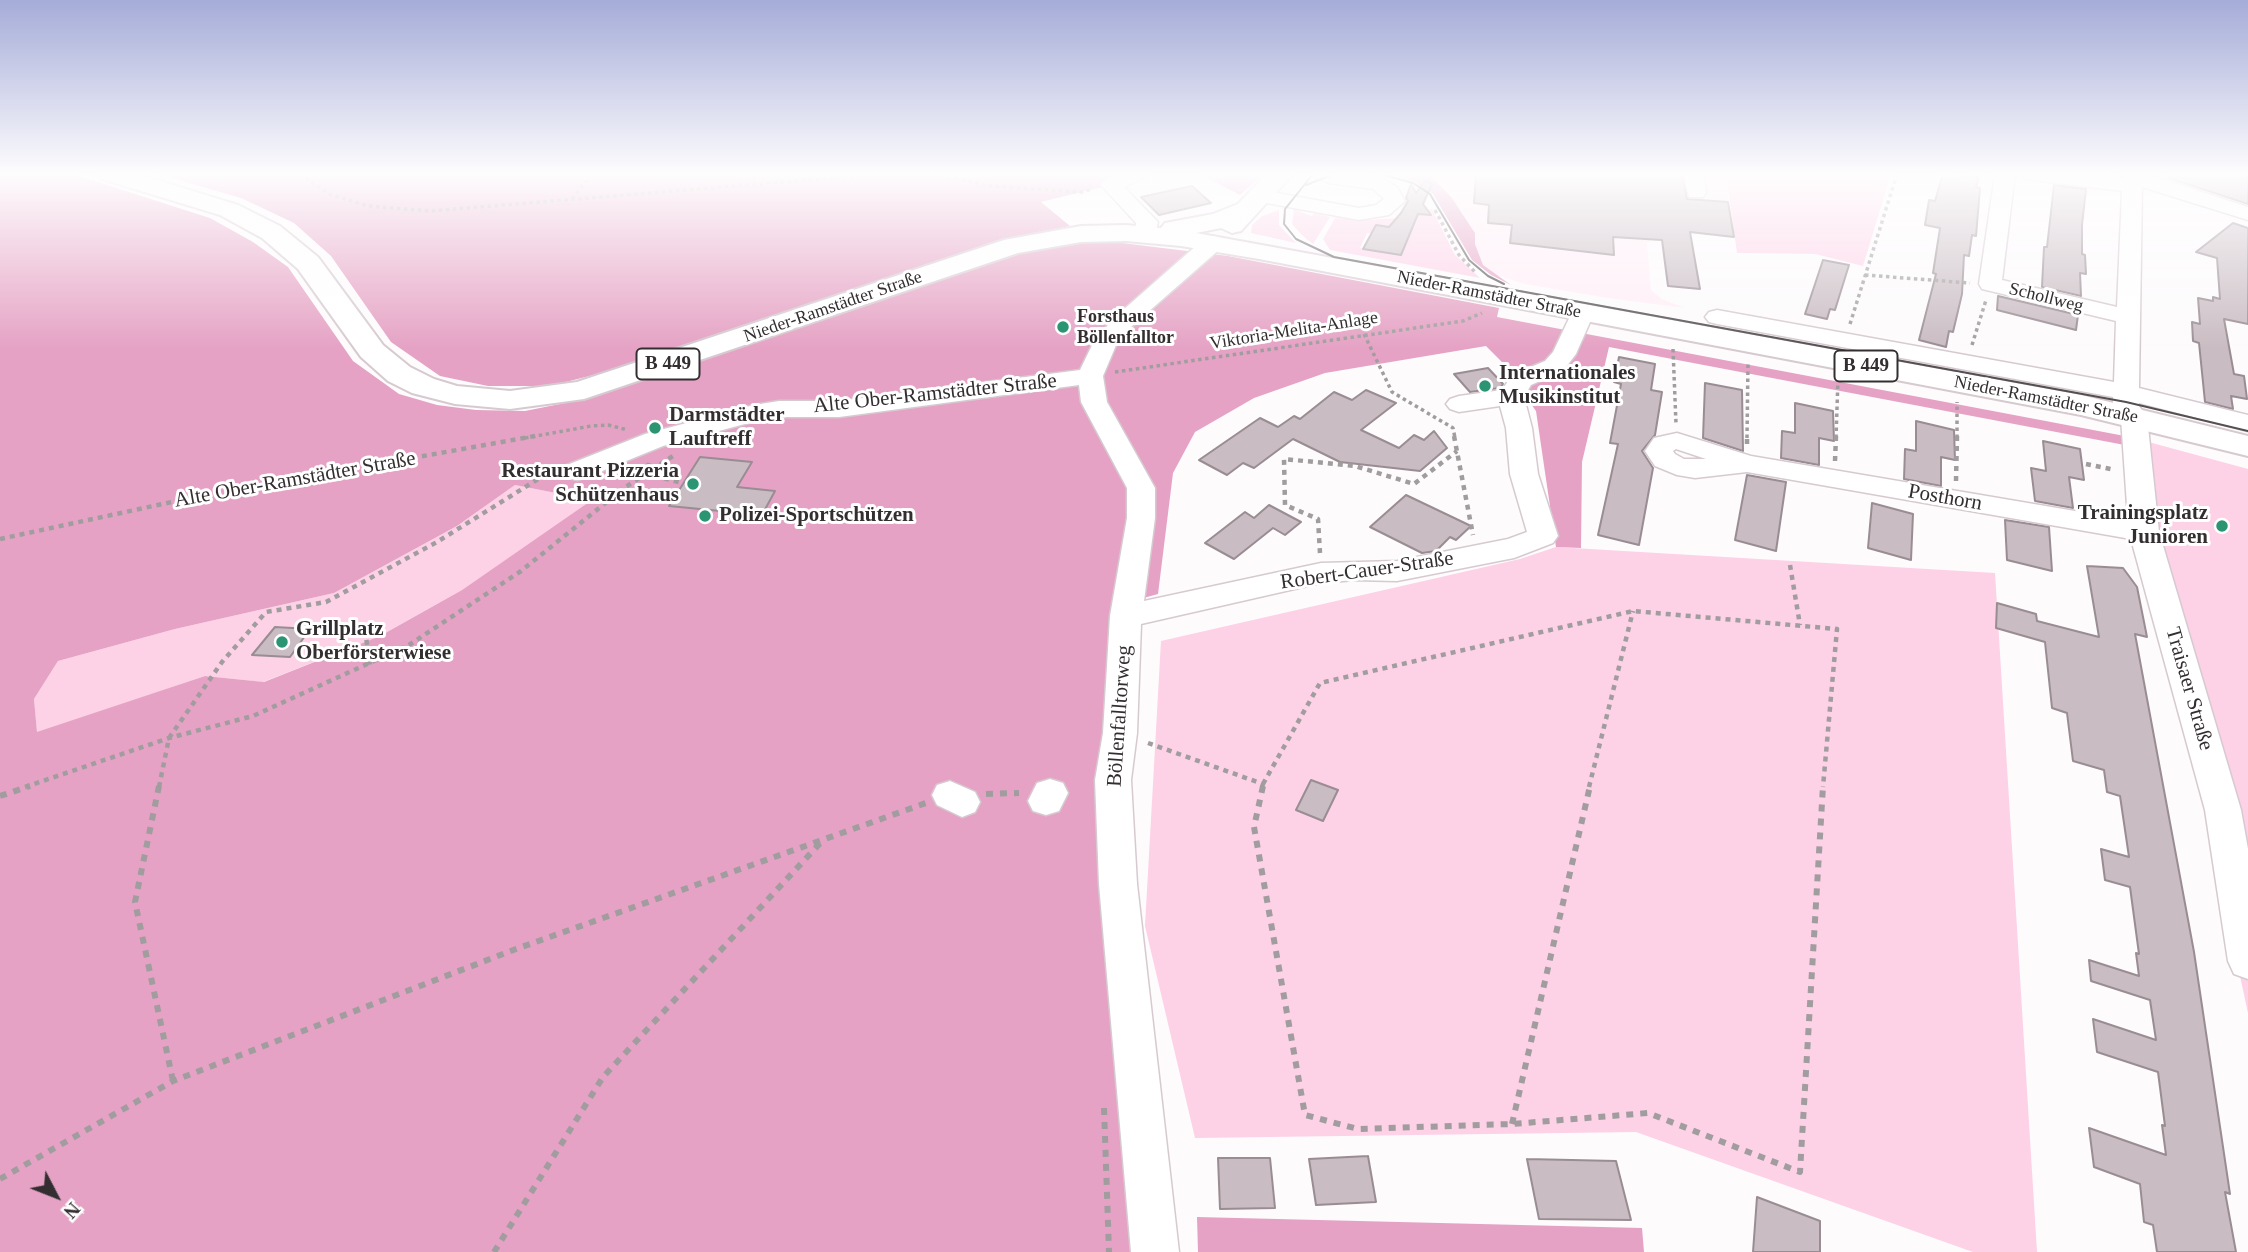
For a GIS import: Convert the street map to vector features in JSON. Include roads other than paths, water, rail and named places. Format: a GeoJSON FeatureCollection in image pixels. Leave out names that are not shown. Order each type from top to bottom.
{"type":"FeatureCollection","features":[{"type":"Feature","properties":{"kind":"main road","name":"Nieder-Ramstädter Straße"},"geometry":{"type":"LineString","coordinates":[[272,232],[308,263],[372,351],[399,374],[455,396],[490,400],[532,398],[584,390],[1013,246],[1081,234],[1146,234],[1483,286],[1582,313],[1747,344],[2130,405],[2248,446]]}},
{"type":"Feature","properties":{"kind":"main road"},"geometry":{"type":"LineString","coordinates":[[1146,234],[1154,232]]}},
{"type":"Feature","properties":{"kind":"main road"},"geometry":{"type":"LineString","coordinates":[[1213,243],[1224,232]]}},
{"type":"Feature","properties":{"kind":"street","name":"Schollweg"},"geometry":{"type":"LineString","coordinates":[[1997,232],[1990,284],[2128,317]]}},
{"type":"Feature","properties":{"kind":"street","name":"Traisaer Straße"},"geometry":{"type":"LineString","coordinates":[[2132,232],[2128,317],[2130,405],[2144,532],[2223,810],[2248,961]]}},
{"type":"Feature","properties":{"kind":"street"},"geometry":{"type":"LineString","coordinates":[[1090,376],[1098,355],[1115,331],[1165,282],[1213,243]]}},
{"type":"Feature","properties":{"kind":"street"},"geometry":{"type":"LineString","coordinates":[[1459,404],[1511,397],[1521,380],[1554,366],[1564,354],[1582,313]]}},
{"type":"Feature","properties":{"kind":"street","name":"Nieder-Ramstädter Straße"},"geometry":{"type":"LineString","coordinates":[[1717,317],[1966,363],[2130,405],[2248,423]]}},
{"type":"Feature","properties":{"kind":"street","name":"Alte Ober-Ramstädter Straße"},"geometry":{"type":"LineString","coordinates":[[577,471],[654,440],[754,413],[779,409],[839,409],[1090,376]]}},
{"type":"Feature","properties":{"kind":"street","name":"Böllenfalltorweg"},"geometry":{"type":"LineString","coordinates":[[1090,376],[1094,402],[1142,488],[1141,519],[1126,616],[1121,733],[1113,780],[1118,884],[1155,1252]]}},
{"type":"Feature","properties":{"kind":"street","name":"Robert-Cauer-Straße"},"geometry":{"type":"LineString","coordinates":[[1126,616],[1321,573],[1397,571],[1514,548],[1543,536],[1524,474],[1519,428],[1511,397]]}},
{"type":"Feature","properties":{"kind":"street","name":"Posthorn"},"geometry":{"type":"LineString","coordinates":[[1676,441],[1664,444],[1659,451],[1665,460],[1677,467],[1695,469],[1747,464],[2144,532]]}},
{"type":"Feature","properties":{"kind":"tram line"},"geometry":{"type":"LineString","coordinates":[[1291,232],[1296,239],[1334,257],[2126,402],[2248,431]]}},
{"type":"Feature","properties":{"kind":"tram line"},"geometry":{"type":"LineString","coordinates":[[1453,232],[1469,260],[1488,276],[1504,284]]}},
{"type":"Feature","properties":{"kind":"place","name":"Forsthaus Böllenfalltor"},"geometry":{"type":"Point","coordinates":[1063,327]}},
{"type":"Feature","properties":{"kind":"place","name":"Internationales Musikinstitut"},"geometry":{"type":"Point","coordinates":[1485,386]}},
{"type":"Feature","properties":{"kind":"place","name":"Darmstädter Lauftreff"},"geometry":{"type":"Point","coordinates":[655,428]}},
{"type":"Feature","properties":{"kind":"place","name":"Restaurant Pizzeria Schützenhaus"},"geometry":{"type":"Point","coordinates":[693,484]}},
{"type":"Feature","properties":{"kind":"place","name":"Polizei-Sportschützen"},"geometry":{"type":"Point","coordinates":[705,516]}},
{"type":"Feature","properties":{"kind":"place","name":"Trainingsplatz Junioren"},"geometry":{"type":"Point","coordinates":[2222,526]}},
{"type":"Feature","properties":{"kind":"place","name":"Grillplatz Oberförsterwiese"},"geometry":{"type":"Point","coordinates":[282,642]}}]}
